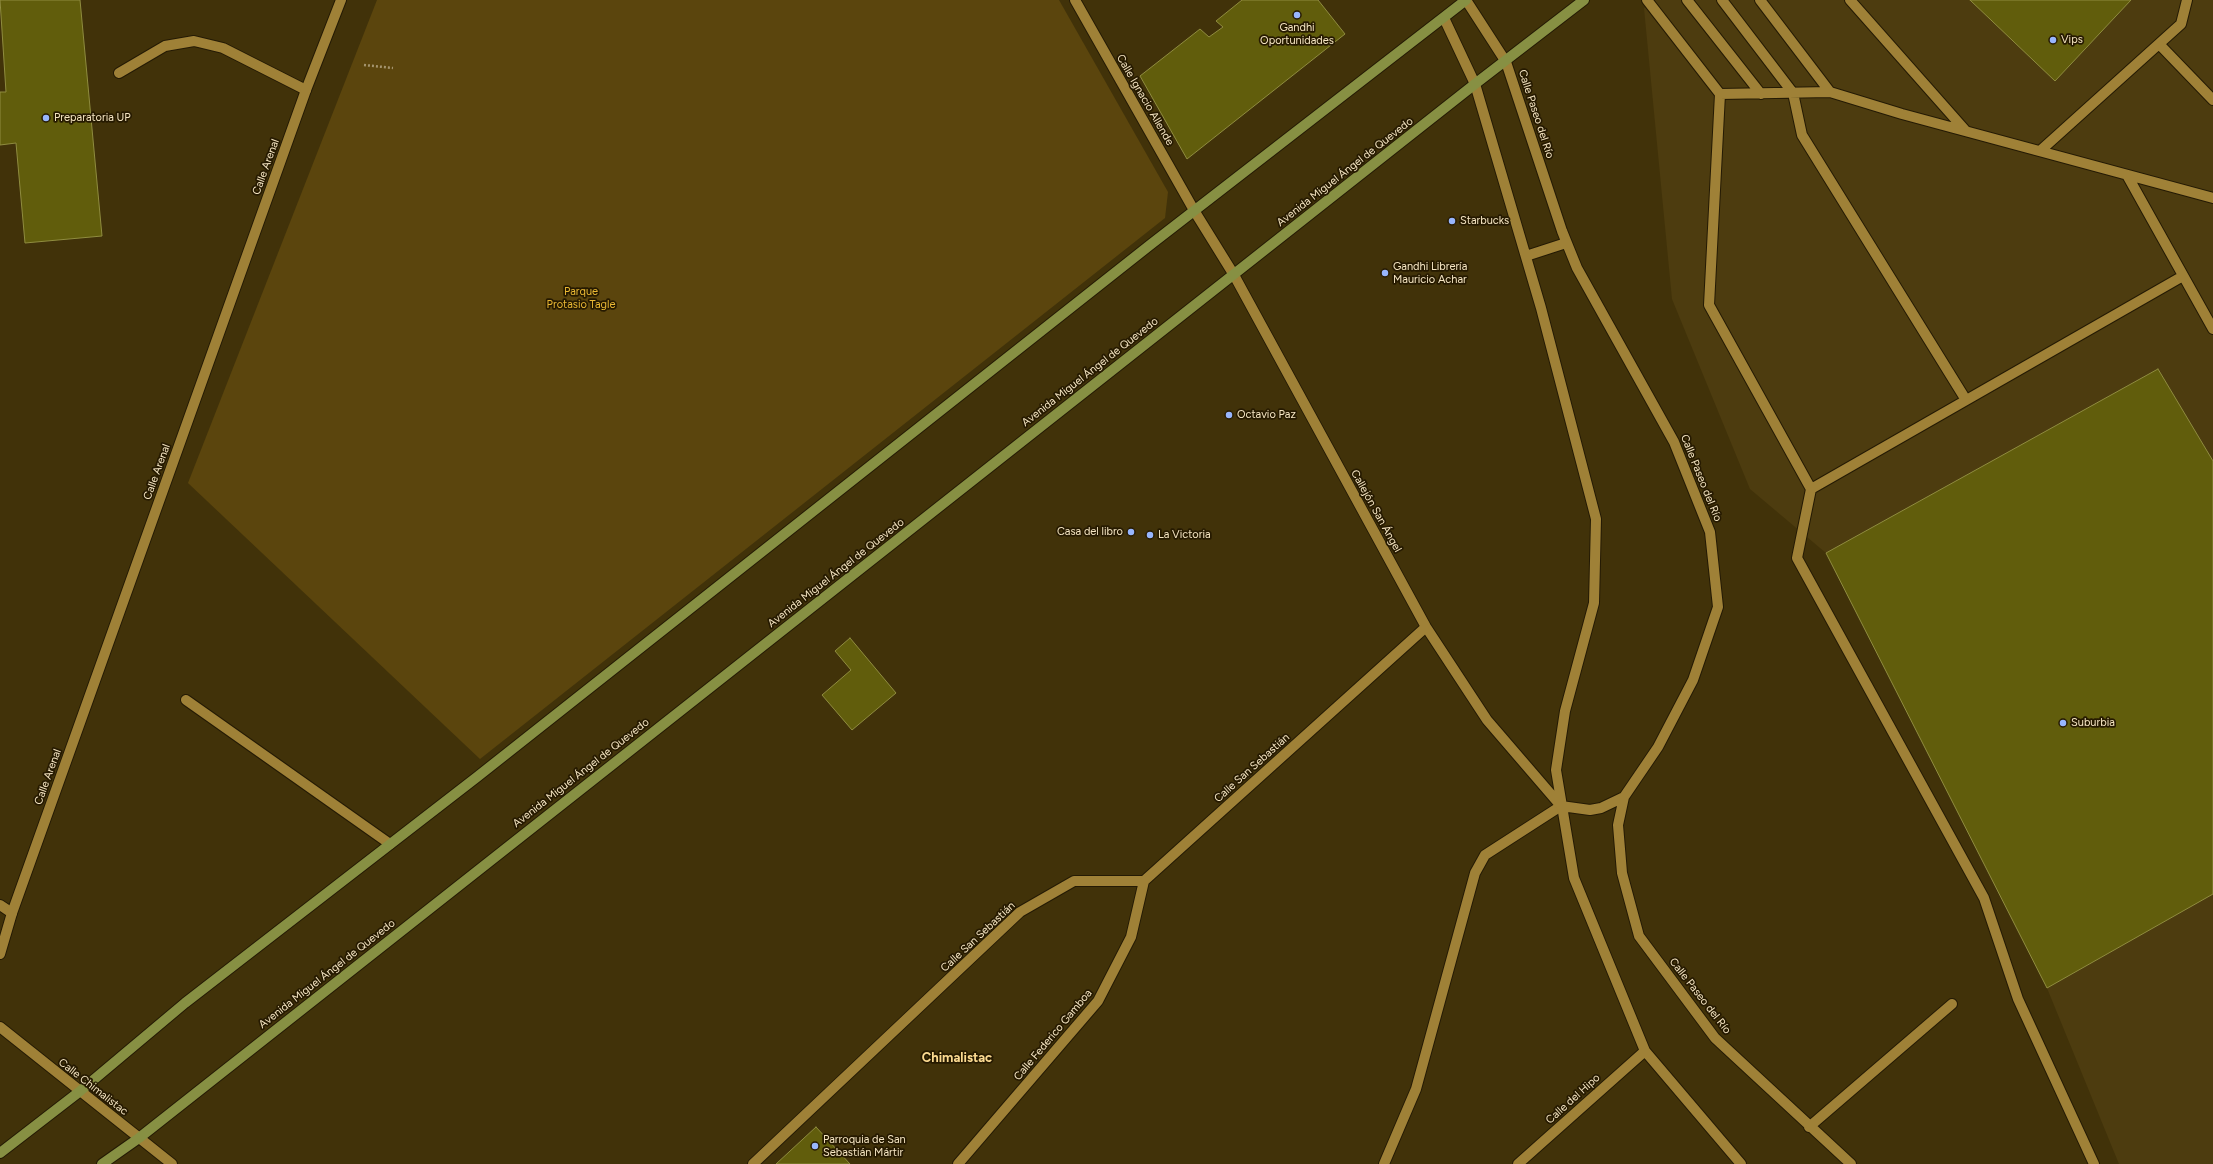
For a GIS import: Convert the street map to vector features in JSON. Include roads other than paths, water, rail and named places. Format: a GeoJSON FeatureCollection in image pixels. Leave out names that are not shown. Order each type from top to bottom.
{"type":"FeatureCollection","features":[{"type":"Feature","properties":{"kind":"main road"},"geometry":{"type":"LineString","coordinates":[[0,1153],[79,1092],[185,1003],[1466,0]]}},
{"type":"Feature","properties":{"kind":"main road","name":"Avenida Miguel Ángel de Quevedo"},"geometry":{"type":"LineString","coordinates":[[102,1164],[138,1138],[1475,84],[1506,62],[1584,0]]}},
{"type":"Feature","properties":{"kind":"street","name":"Calle Arenal"},"geometry":{"type":"LineString","coordinates":[[0,954],[12,913],[306,90],[341,0]]}},
{"type":"Feature","properties":{"kind":"street","name":"Calle Ignacio Allende"},"geometry":{"type":"LineString","coordinates":[[1075,0],[1195,212]]}},
{"type":"Feature","properties":{"kind":"street","name":"Calle Paseo del Río"},"geometry":{"type":"LineString","coordinates":[[1466,0],[1506,62],[1566,244],[1577,268],[1674,442],[1710,532],[1718,607],[1693,680],[1658,747],[1624,797],[1618,825],[1622,873],[1639,936],[1715,1038],[1809,1127],[1851,1164]]}},
{"type":"Feature","properties":{"kind":"street"},"geometry":{"type":"LineString","coordinates":[[1647,0],[1720,94],[1710,305],[1811,489],[1797,558],[1984,898],[2018,999],[2094,1164]]}},
{"type":"Feature","properties":{"kind":"street"},"geometry":{"type":"LineString","coordinates":[[1687,0],[1761,94]]}},
{"type":"Feature","properties":{"kind":"street"},"geometry":{"type":"LineString","coordinates":[[1722,0],[1793,93],[1802,135],[1966,400]]}},
{"type":"Feature","properties":{"kind":"street"},"geometry":{"type":"LineString","coordinates":[[1760,0],[1830,92]]}},
{"type":"Feature","properties":{"kind":"street"},"geometry":{"type":"LineString","coordinates":[[1850,0],[1965,131]]}},
{"type":"Feature","properties":{"kind":"street"},"geometry":{"type":"LineString","coordinates":[[2040,151],[2181,24],[2187,0]]}},
{"type":"Feature","properties":{"kind":"street"},"geometry":{"type":"LineString","coordinates":[[1444,18],[1475,84],[1526,256],[1596,519],[1594,603],[1565,711],[1556,770],[1574,878],[1645,1051],[1741,1164]]}},
{"type":"Feature","properties":{"kind":"street"},"geometry":{"type":"LineString","coordinates":[[119,73],[165,46],[194,41],[223,48],[306,90]]}},
{"type":"Feature","properties":{"kind":"street"},"geometry":{"type":"LineString","coordinates":[[2159,44],[2213,100]]}},
{"type":"Feature","properties":{"kind":"street"},"geometry":{"type":"LineString","coordinates":[[1720,94],[1830,92],[1965,131],[2213,198]]}},
{"type":"Feature","properties":{"kind":"street"},"geometry":{"type":"LineString","coordinates":[[2127,175],[2213,329]]}},
{"type":"Feature","properties":{"kind":"street","name":"Callejón San Ángel"},"geometry":{"type":"LineString","coordinates":[[1195,212],[1234,274],[1426,627],[1487,720],[1561,806]]}},
{"type":"Feature","properties":{"kind":"street"},"geometry":{"type":"LineString","coordinates":[[1526,256],[1566,244]]}},
{"type":"Feature","properties":{"kind":"street"},"geometry":{"type":"LineString","coordinates":[[1811,489],[2183,276]]}},
{"type":"Feature","properties":{"kind":"street","name":"Calle San Sebastián"},"geometry":{"type":"LineString","coordinates":[[753,1164],[1020,912],[1074,881],[1144,881],[1426,627]]}},
{"type":"Feature","properties":{"kind":"street"},"geometry":{"type":"LineString","coordinates":[[186,700],[390,844]]}},
{"type":"Feature","properties":{"kind":"street"},"geometry":{"type":"LineString","coordinates":[[1384,1164],[1416,1089],[1475,873],[1485,855],[1561,806],[1590,810],[1601,808],[1624,797]]}},
{"type":"Feature","properties":{"kind":"street","name":"Calle Federico Gamboa"},"geometry":{"type":"LineString","coordinates":[[958,1164],[1098,1002],[1131,937],[1144,881]]}},
{"type":"Feature","properties":{"kind":"street"},"geometry":{"type":"LineString","coordinates":[[0,905],[12,913]]}},
{"type":"Feature","properties":{"kind":"street"},"geometry":{"type":"LineString","coordinates":[[1809,1127],[1952,1004]]}},
{"type":"Feature","properties":{"kind":"street","name":"Calle Chimalistac"},"geometry":{"type":"LineString","coordinates":[[0,1027],[79,1092],[172,1164]]}},
{"type":"Feature","properties":{"kind":"street","name":"Calle del Hipo"},"geometry":{"type":"LineString","coordinates":[[1518,1164],[1645,1051]]}},
{"type":"Feature","properties":{"kind":"place","name":"Gandhi Oportunidades"},"geometry":{"type":"Point","coordinates":[1297,15]}},
{"type":"Feature","properties":{"kind":"place","name":"Vips"},"geometry":{"type":"Point","coordinates":[2053,40]}},
{"type":"Feature","properties":{"kind":"place","name":"Preparatoria UP"},"geometry":{"type":"Point","coordinates":[46,118]}},
{"type":"Feature","properties":{"kind":"place","name":"Starbucks"},"geometry":{"type":"Point","coordinates":[1452,221]}},
{"type":"Feature","properties":{"kind":"place","name":"Gandhi Librería Mauricio Achar"},"geometry":{"type":"Point","coordinates":[1385,273]}},
{"type":"Feature","properties":{"kind":"place","name":"Octavio Paz"},"geometry":{"type":"Point","coordinates":[1229,415]}},
{"type":"Feature","properties":{"kind":"place","name":"Casa del libro"},"geometry":{"type":"Point","coordinates":[1131,532]}},
{"type":"Feature","properties":{"kind":"place","name":"La Victoria"},"geometry":{"type":"Point","coordinates":[1150,535]}},
{"type":"Feature","properties":{"kind":"place","name":"Suburbia"},"geometry":{"type":"Point","coordinates":[2063,723]}},
{"type":"Feature","properties":{"kind":"place","name":"Parroquia de San Sebastián Mártir"},"geometry":{"type":"Point","coordinates":[815,1146]}},
{"type":"Feature","properties":{"kind":"district","name":"Chimalistac"},"geometry":{"type":"Point","coordinates":[957,1058]}},
{"type":"Feature","properties":{"kind":"park label","name":"Parque Protasio Tagle"},"geometry":{"type":"Point","coordinates":[581,298]}}]}
